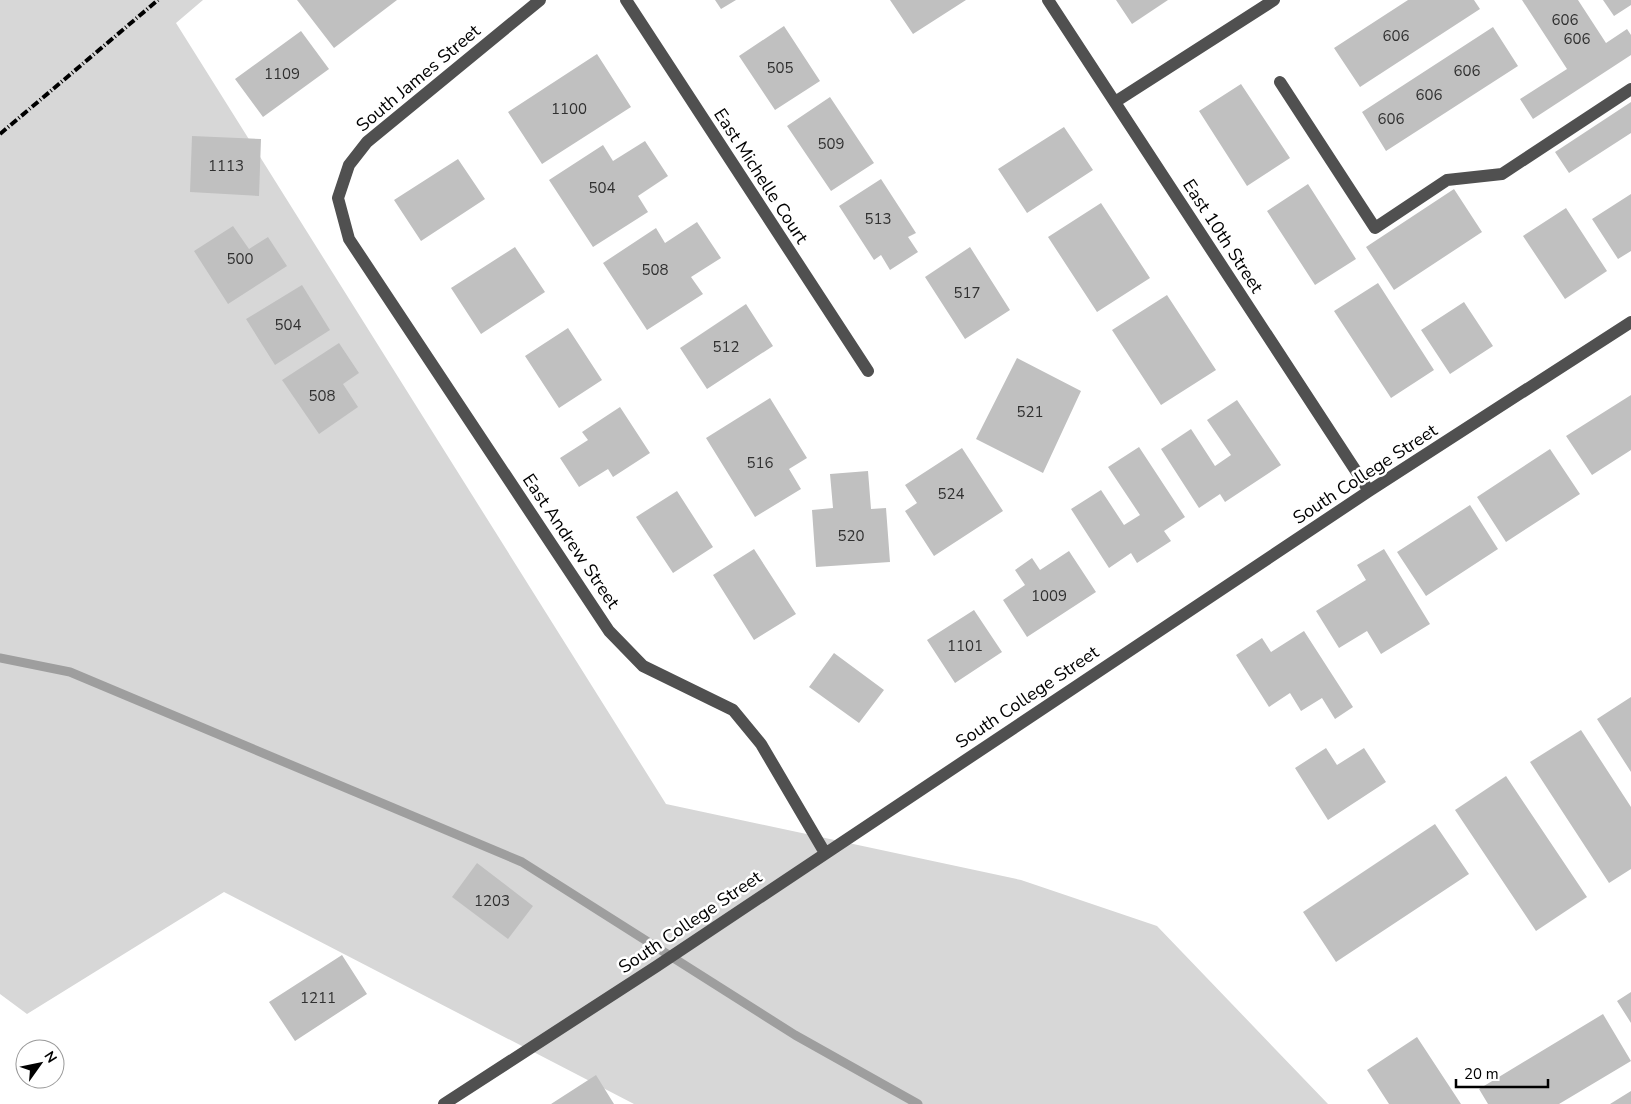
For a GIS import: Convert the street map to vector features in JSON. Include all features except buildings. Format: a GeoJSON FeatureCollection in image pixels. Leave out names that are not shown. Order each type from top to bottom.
{"type":"FeatureCollection","features":[{"type":"Feature","properties":{"kind":"street","name":"South James Street"},"geometry":{"type":"LineString","coordinates":[[338,198],[350,165],[367,142],[540,0]]}},
{"type":"Feature","properties":{"kind":"street","name":"East Michelle Court"},"geometry":{"type":"LineString","coordinates":[[626,0],[868,371]]}},
{"type":"Feature","properties":{"kind":"street","name":"East 10th Street"},"geometry":{"type":"LineString","coordinates":[[1048,0],[1369,491]]}},
{"type":"Feature","properties":{"kind":"street"},"geometry":{"type":"LineString","coordinates":[[1115,102],[1274,0]]}},
{"type":"Feature","properties":{"kind":"street"},"geometry":{"type":"LineString","coordinates":[[1280,82],[1375,228],[1447,180],[1502,174],[1631,89]]}},
{"type":"Feature","properties":{"kind":"street","name":"East Andrew Street"},"geometry":{"type":"LineString","coordinates":[[338,198],[349,239],[609,631],[643,666],[733,710],[761,744],[825,853]]}},
{"type":"Feature","properties":{"kind":"street","name":"South College Street"},"geometry":{"type":"LineString","coordinates":[[444,1104],[657,966],[1369,491],[1631,322]]}},
{"type":"Feature","properties":{"kind":"shaded area"},"geometry":{"type":"Polygon","coordinates":[[[0,0],[203,0],[176,23],[666,804],[1021,880],[1157,926],[1328,1104],[634,1104],[224,892],[27,1014],[0,994],[0,0]]]}},
{"type":"Feature","properties":{"kind":"waterway"},"geometry":{"type":"LineString","coordinates":[[0,658],[70,672],[522,862],[795,1035],[918,1104]]}},
{"type":"Feature","properties":{"kind":"railway"},"geometry":{"type":"LineString","coordinates":[[0,134],[158,0]]}}]}
